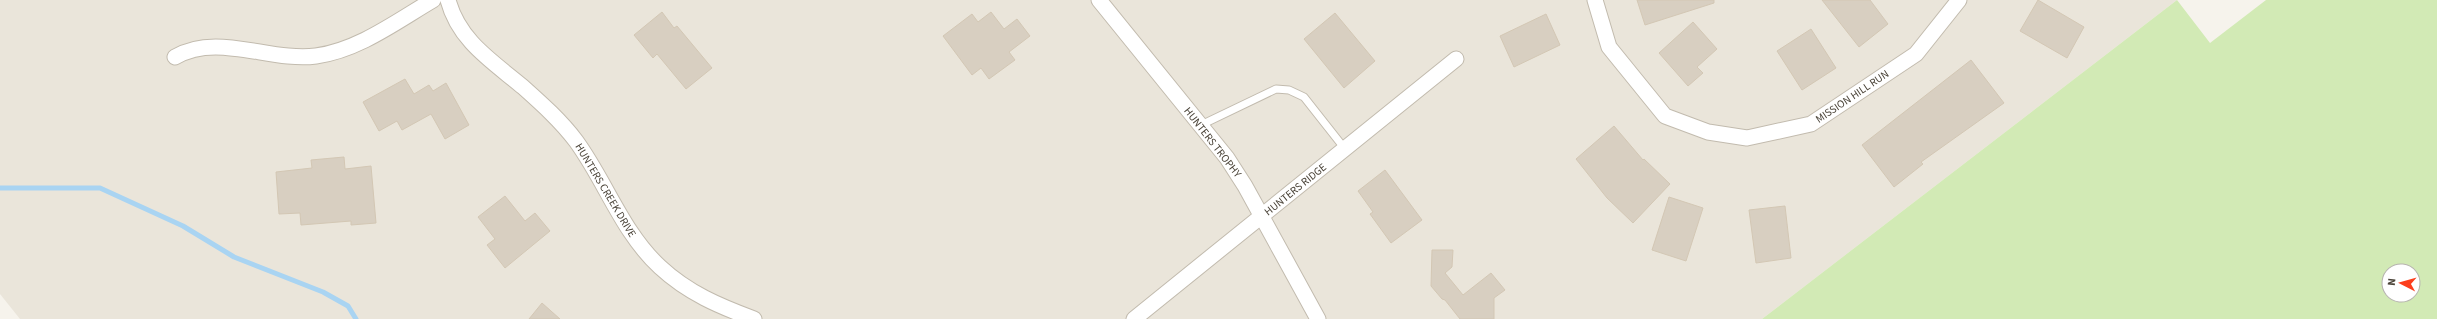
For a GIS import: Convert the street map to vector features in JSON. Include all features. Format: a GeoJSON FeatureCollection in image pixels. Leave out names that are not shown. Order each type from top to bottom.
{"type":"FeatureCollection","features":[{"type":"Feature","properties":{"kind":"street"},"geometry":{"type":"LineString","coordinates":[[175,57],[185,51],[205,47],[298,57],[333,53],[366,39],[434,0]]}},
{"type":"Feature","properties":{"kind":"street","name":"HUNTERS CREEK DRIVE"},"geometry":{"type":"LineString","coordinates":[[448,0],[452,14],[462,32],[478,51],[545,106],[576,141],[629,230],[644,251],[674,280],[692,292],[713,304],[754,319]]}},
{"type":"Feature","properties":{"kind":"street","name":"HUNTERS TROPHY"},"geometry":{"type":"LineString","coordinates":[[1098,0],[1227,158],[1262,215],[1318,319]]}},
{"type":"Feature","properties":{"kind":"street","name":"MISSION HILL RUN"},"geometry":{"type":"LineString","coordinates":[[1595,0],[1609,47],[1665,116],[1708,132],[1747,138],[1811,124],[1916,54],[1959,0]]}},
{"type":"Feature","properties":{"kind":"street","name":"HUNTERS RIDGE"},"geometry":{"type":"LineString","coordinates":[[1134,319],[1456,59]]}},
{"type":"Feature","properties":{"kind":"lane"},"geometry":{"type":"LineString","coordinates":[[1201,126],[1276,90],[1289,90],[1304,97],[1345,149]]}},
{"type":"Feature","properties":{"kind":"shaded area"},"geometry":{"type":"Polygon","coordinates":[[[0,0],[2177,0],[1762,319],[20,319],[0,294],[0,0]]]}},
{"type":"Feature","properties":{"kind":"green space"},"geometry":{"type":"Polygon","coordinates":[[[2177,0],[2210,43],[2266,0],[2437,0],[2437,319],[1762,319],[2177,0]]]}},
{"type":"Feature","properties":{"kind":"building"},"geometry":{"type":"Polygon","coordinates":[[[1637,0],[1714,0],[1714,3],[1645,25],[1637,0]]]}},
{"type":"Feature","properties":{"kind":"building"},"geometry":{"type":"Polygon","coordinates":[[[1822,0],[1870,0],[1888,24],[1859,47],[1822,0]]]}},
{"type":"Feature","properties":{"kind":"building"},"geometry":{"type":"Polygon","coordinates":[[[2038,0],[2084,27],[2067,58],[2020,31],[2038,0]]]}},
{"type":"Feature","properties":{"kind":"building"},"geometry":{"type":"Polygon","coordinates":[[[662,12],[674,28],[677,26],[712,68],[686,89],[657,54],[653,58],[634,35],[662,12]]]}},
{"type":"Feature","properties":{"kind":"building"},"geometry":{"type":"Polygon","coordinates":[[[991,12],[1004,29],[1017,19],[1030,36],[1009,52],[1015,60],[989,79],[981,68],[972,75],[943,36],[972,14],[978,22],[991,12]]]}},
{"type":"Feature","properties":{"kind":"building"},"geometry":{"type":"Polygon","coordinates":[[[1335,13],[1375,61],[1344,88],[1304,39],[1335,13]]]}},
{"type":"Feature","properties":{"kind":"building"},"geometry":{"type":"Polygon","coordinates":[[[1546,14],[1560,45],[1514,67],[1500,36],[1546,14]]]}},
{"type":"Feature","properties":{"kind":"building"},"geometry":{"type":"Polygon","coordinates":[[[1693,22],[1717,49],[1697,67],[1703,73],[1688,86],[1659,53],[1693,22]]]}},
{"type":"Feature","properties":{"kind":"building"},"geometry":{"type":"Polygon","coordinates":[[[1811,29],[1836,68],[1802,90],[1777,51],[1811,29]]]}},
{"type":"Feature","properties":{"kind":"building"},"geometry":{"type":"Polygon","coordinates":[[[1971,60],[2004,103],[1921,162],[1923,164],[1894,187],[1862,145],[1971,60]]]}},
{"type":"Feature","properties":{"kind":"building"},"geometry":{"type":"Polygon","coordinates":[[[405,79],[414,94],[429,85],[433,91],[446,83],[469,125],[445,139],[431,114],[402,130],[397,121],[379,131],[363,102],[405,79]]]}},
{"type":"Feature","properties":{"kind":"building"},"geometry":{"type":"Polygon","coordinates":[[[1614,126],[1643,160],[1644,159],[1670,184],[1633,223],[1607,198],[1576,159],[1614,126]]]}},
{"type":"Feature","properties":{"kind":"building"},"geometry":{"type":"Polygon","coordinates":[[[344,157],[345,169],[371,166],[376,223],[351,225],[351,221],[301,225],[300,213],[279,214],[276,172],[312,168],[311,160],[344,157]]]}},
{"type":"Feature","properties":{"kind":"building"},"geometry":{"type":"Polygon","coordinates":[[[1385,170],[1422,220],[1391,243],[1370,214],[1373,212],[1358,191],[1385,170]]]}},
{"type":"Feature","properties":{"kind":"building"},"geometry":{"type":"Polygon","coordinates":[[[505,196],[525,221],[535,213],[550,231],[505,268],[487,245],[495,239],[478,217],[505,196]]]}},
{"type":"Feature","properties":{"kind":"building"},"geometry":{"type":"Polygon","coordinates":[[[1669,197],[1703,208],[1686,261],[1652,250],[1669,197]]]}},
{"type":"Feature","properties":{"kind":"building"},"geometry":{"type":"Polygon","coordinates":[[[1785,206],[1791,258],[1756,263],[1749,210],[1785,206]]]}},
{"type":"Feature","properties":{"kind":"building"},"geometry":{"type":"Polygon","coordinates":[[[1432,250],[1453,250],[1452,267],[1445,273],[1463,295],[1491,273],[1505,290],[1494,298],[1494,319],[1460,319],[1445,300],[1442,299],[1431,286],[1432,250]]]}},
{"type":"Feature","properties":{"kind":"building"},"geometry":{"type":"Polygon","coordinates":[[[542,303],[560,319],[529,319],[542,303]]]}},
{"type":"Feature","properties":{"kind":"waterway"},"geometry":{"type":"LineString","coordinates":[[0,188],[100,188],[183,226],[234,257],[323,292],[348,306],[356,319]]}}]}
